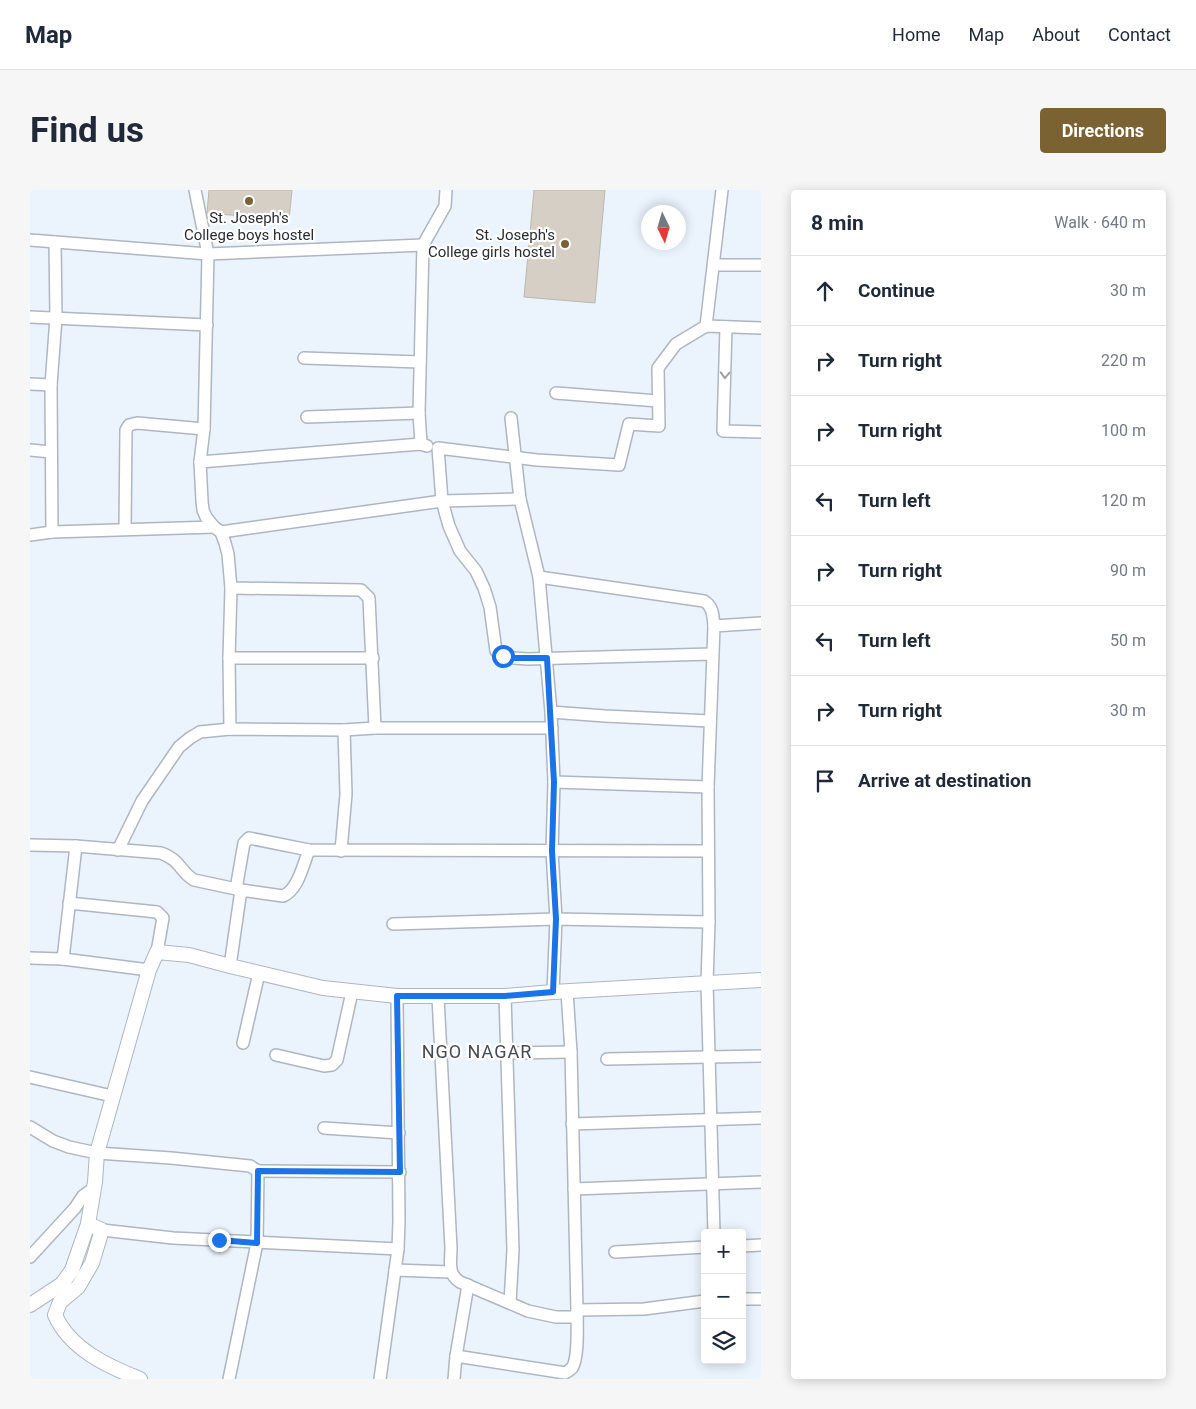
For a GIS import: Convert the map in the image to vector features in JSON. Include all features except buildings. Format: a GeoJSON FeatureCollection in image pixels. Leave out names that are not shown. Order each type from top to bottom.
{"type":"FeatureCollection","features":[{"type":"Feature","properties":{"kind":"street"},"geometry":{"type":"LineString","coordinates":[[195,190],[208,254],[204,428],[200,462],[203,510],[218,529],[228,554],[231,588],[229,658],[230,729]]}},
{"type":"Feature","properties":{"kind":"street"},"geometry":{"type":"LineString","coordinates":[[421,444],[419,413],[423,246],[445,206],[446,190]]}},
{"type":"Feature","properties":{"kind":"street"},"geometry":{"type":"LineString","coordinates":[[706,326],[722,190]]}},
{"type":"Feature","properties":{"kind":"street"},"geometry":{"type":"LineString","coordinates":[[30,240],[208,254],[423,246]]}},
{"type":"Feature","properties":{"kind":"street"},"geometry":{"type":"LineString","coordinates":[[52,532],[51,385],[56,318],[56,242]]}},
{"type":"Feature","properties":{"kind":"street"},"geometry":{"type":"LineString","coordinates":[[714,265],[761,265]]}},
{"type":"Feature","properties":{"kind":"street"},"geometry":{"type":"LineString","coordinates":[[30,317],[207,325]]}},
{"type":"Feature","properties":{"kind":"street"},"geometry":{"type":"LineString","coordinates":[[200,462],[421,444],[514,458],[619,465],[629,424],[659,426],[658,368],[676,344],[706,326],[761,328]]}},
{"type":"Feature","properties":{"kind":"street"},"geometry":{"type":"LineString","coordinates":[[726,326],[723,431],[761,432]]}},
{"type":"Feature","properties":{"kind":"street"},"geometry":{"type":"LineString","coordinates":[[304,358],[420,362]]}},
{"type":"Feature","properties":{"kind":"street"},"geometry":{"type":"LineString","coordinates":[[30,384],[51,385]]}},
{"type":"Feature","properties":{"kind":"street"},"geometry":{"type":"LineString","coordinates":[[556,393],[658,401]]}},
{"type":"Feature","properties":{"kind":"street"},"geometry":{"type":"LineString","coordinates":[[307,416],[419,413]]}},
{"type":"Feature","properties":{"kind":"street"},"geometry":{"type":"LineString","coordinates":[[456,1356],[518,1367],[565,1372],[571,1369],[575,1355],[577,1313],[571,1052],[560,991],[552,851],[554,782],[551,712],[539,577],[520,499],[514,458],[512,418]]}},
{"type":"Feature","properties":{"kind":"street"},"geometry":{"type":"LineString","coordinates":[[126,529],[126,430],[129,425],[137,423],[204,428]]}},
{"type":"Feature","properties":{"kind":"street"},"geometry":{"type":"LineString","coordinates":[[438,448],[442,500],[449,526],[460,551],[476,571],[484,588],[490,607],[496,651],[510,658],[712,654]]}},
{"type":"Feature","properties":{"kind":"street"},"geometry":{"type":"LineString","coordinates":[[30,450],[51,452]]}},
{"type":"Feature","properties":{"kind":"street"},"geometry":{"type":"LineString","coordinates":[[30,535],[52,532],[126,529],[218,529],[442,500],[520,499]]}},
{"type":"Feature","properties":{"kind":"street"},"geometry":{"type":"LineString","coordinates":[[539,577],[704,601],[709,604],[712,611],[714,626],[708,787],[709,922],[707,983],[714,1229]]}},
{"type":"Feature","properties":{"kind":"street"},"geometry":{"type":"LineString","coordinates":[[231,588],[361,590],[369,598],[375,728]]}},
{"type":"Feature","properties":{"kind":"street"},"geometry":{"type":"LineString","coordinates":[[714,626],[761,623]]}},
{"type":"Feature","properties":{"kind":"street"},"geometry":{"type":"LineString","coordinates":[[229,658],[373,658]]}},
{"type":"Feature","properties":{"kind":"street"},"geometry":{"type":"LineString","coordinates":[[551,712],[710,721]]}},
{"type":"Feature","properties":{"kind":"street"},"geometry":{"type":"LineString","coordinates":[[118,850],[142,801],[179,747],[200,732],[230,729],[552,728]]}},
{"type":"Feature","properties":{"kind":"street"},"geometry":{"type":"LineString","coordinates":[[341,851],[346,794],[344,730]]}},
{"type":"Feature","properties":{"kind":"street"},"geometry":{"type":"LineString","coordinates":[[554,782],[708,787]]}},
{"type":"Feature","properties":{"kind":"street"},"geometry":{"type":"LineString","coordinates":[[230,966],[244,843],[249,838],[309,850],[341,851],[708,852]]}},
{"type":"Feature","properties":{"kind":"street"},"geometry":{"type":"LineString","coordinates":[[30,845],[76,846],[161,854],[172,857],[188,877],[194,880],[239,890],[282,896],[288,894],[297,879],[309,850]]}},
{"type":"Feature","properties":{"kind":"street"},"geometry":{"type":"LineString","coordinates":[[63,959],[76,846]]}},
{"type":"Feature","properties":{"kind":"street"},"geometry":{"type":"LineString","coordinates":[[36,1302],[62,1284],[72,1270],[88,1224],[97,1153],[149,970],[157,952],[163,918],[157,912],[69,903]]}},
{"type":"Feature","properties":{"kind":"street"},"geometry":{"type":"LineString","coordinates":[[393,924],[556,919],[709,922]]}},
{"type":"Feature","properties":{"kind":"street"},"geometry":{"type":"LineString","coordinates":[[157,952],[189,955],[323,988],[397,996],[505,996],[560,991],[761,980]]}},
{"type":"Feature","properties":{"kind":"street"},"geometry":{"type":"LineString","coordinates":[[30,958],[63,959],[149,970]]}},
{"type":"Feature","properties":{"kind":"street"},"geometry":{"type":"LineString","coordinates":[[243,1043],[259,973]]}},
{"type":"Feature","properties":{"kind":"street"},"geometry":{"type":"LineString","coordinates":[[276,1055],[324,1066],[332,1065],[337,1060],[352,992]]}},
{"type":"Feature","properties":{"kind":"street"},"geometry":{"type":"LineString","coordinates":[[380,1379],[398,1249],[400,1172],[397,996]]}},
{"type":"Feature","properties":{"kind":"street"},"geometry":{"type":"LineString","coordinates":[[505,996],[513,1250],[510,1303]]}},
{"type":"Feature","properties":{"kind":"street"},"geometry":{"type":"LineString","coordinates":[[438,997],[451,1248],[450,1272],[454,1278],[510,1303],[542,1315],[556,1317],[577,1313],[644,1309],[701,1302]]}},
{"type":"Feature","properties":{"kind":"street"},"geometry":{"type":"LineString","coordinates":[[506,1054],[571,1052]]}},
{"type":"Feature","properties":{"kind":"street"},"geometry":{"type":"LineString","coordinates":[[607,1059],[761,1056]]}},
{"type":"Feature","properties":{"kind":"street"},"geometry":{"type":"LineString","coordinates":[[30,1077],[112,1096]]}},
{"type":"Feature","properties":{"kind":"street"},"geometry":{"type":"LineString","coordinates":[[572,1124],[761,1118]]}},
{"type":"Feature","properties":{"kind":"street"},"geometry":{"type":"LineString","coordinates":[[30,1126],[53,1141],[69,1147],[97,1153],[171,1158],[255,1167],[258,1171],[257,1243],[229,1379]]}},
{"type":"Feature","properties":{"kind":"street"},"geometry":{"type":"LineString","coordinates":[[324,1128],[399,1133]]}},
{"type":"Feature","properties":{"kind":"street"},"geometry":{"type":"LineString","coordinates":[[258,1171],[400,1172]]}},
{"type":"Feature","properties":{"kind":"street"},"geometry":{"type":"LineString","coordinates":[[574,1189],[761,1182]]}},
{"type":"Feature","properties":{"kind":"street"},"geometry":{"type":"LineString","coordinates":[[30,1256],[75,1208],[83,1196],[94,1188]]}},
{"type":"Feature","properties":{"kind":"street"},"geometry":{"type":"LineString","coordinates":[[88,1224],[102,1230],[173,1238],[398,1249]]}},
{"type":"Feature","properties":{"kind":"street"},"geometry":{"type":"LineString","coordinates":[[102,1230],[92,1263],[78,1287],[60,1302],[55,1315],[61,1328],[95,1359],[140,1379]]}},
{"type":"Feature","properties":{"kind":"street"},"geometry":{"type":"LineString","coordinates":[[746,1246],[761,1245]]}},
{"type":"Feature","properties":{"kind":"street"},"geometry":{"type":"LineString","coordinates":[[616,1252],[701,1247]]}},
{"type":"Feature","properties":{"kind":"street"},"geometry":{"type":"LineString","coordinates":[[395,1270],[450,1272]]}},
{"type":"Feature","properties":{"kind":"street"},"geometry":{"type":"LineString","coordinates":[[454,1379],[468,1285]]}},
{"type":"Feature","properties":{"kind":"street"},"geometry":{"type":"LineString","coordinates":[[746,1300],[761,1299]]}},
{"type":"Feature","properties":{"kind":"street"},"geometry":{"type":"LineString","coordinates":[[517,1379],[518,1367]]}},
{"type":"Feature","properties":{"kind":"place","name":"St. Joseph's College boys hostel"},"geometry":{"type":"Point","coordinates":[249,201]}},
{"type":"Feature","properties":{"kind":"place","name":"St. Joseph's College girls hostel"},"geometry":{"type":"Point","coordinates":[565,244]}},
{"type":"Feature","properties":{"kind":"district","name":"NGO NAGAR"},"geometry":{"type":"Point","coordinates":[477,1051]}},
{"type":"Feature","properties":{"kind":"route"},"geometry":{"type":"LineString","coordinates":[[219,1240],[257,1243],[258,1171],[400,1172],[397,996],[505,996],[553,992],[556,919],[552,851],[554,782],[547,658],[526,659],[503,656]]}}]}
